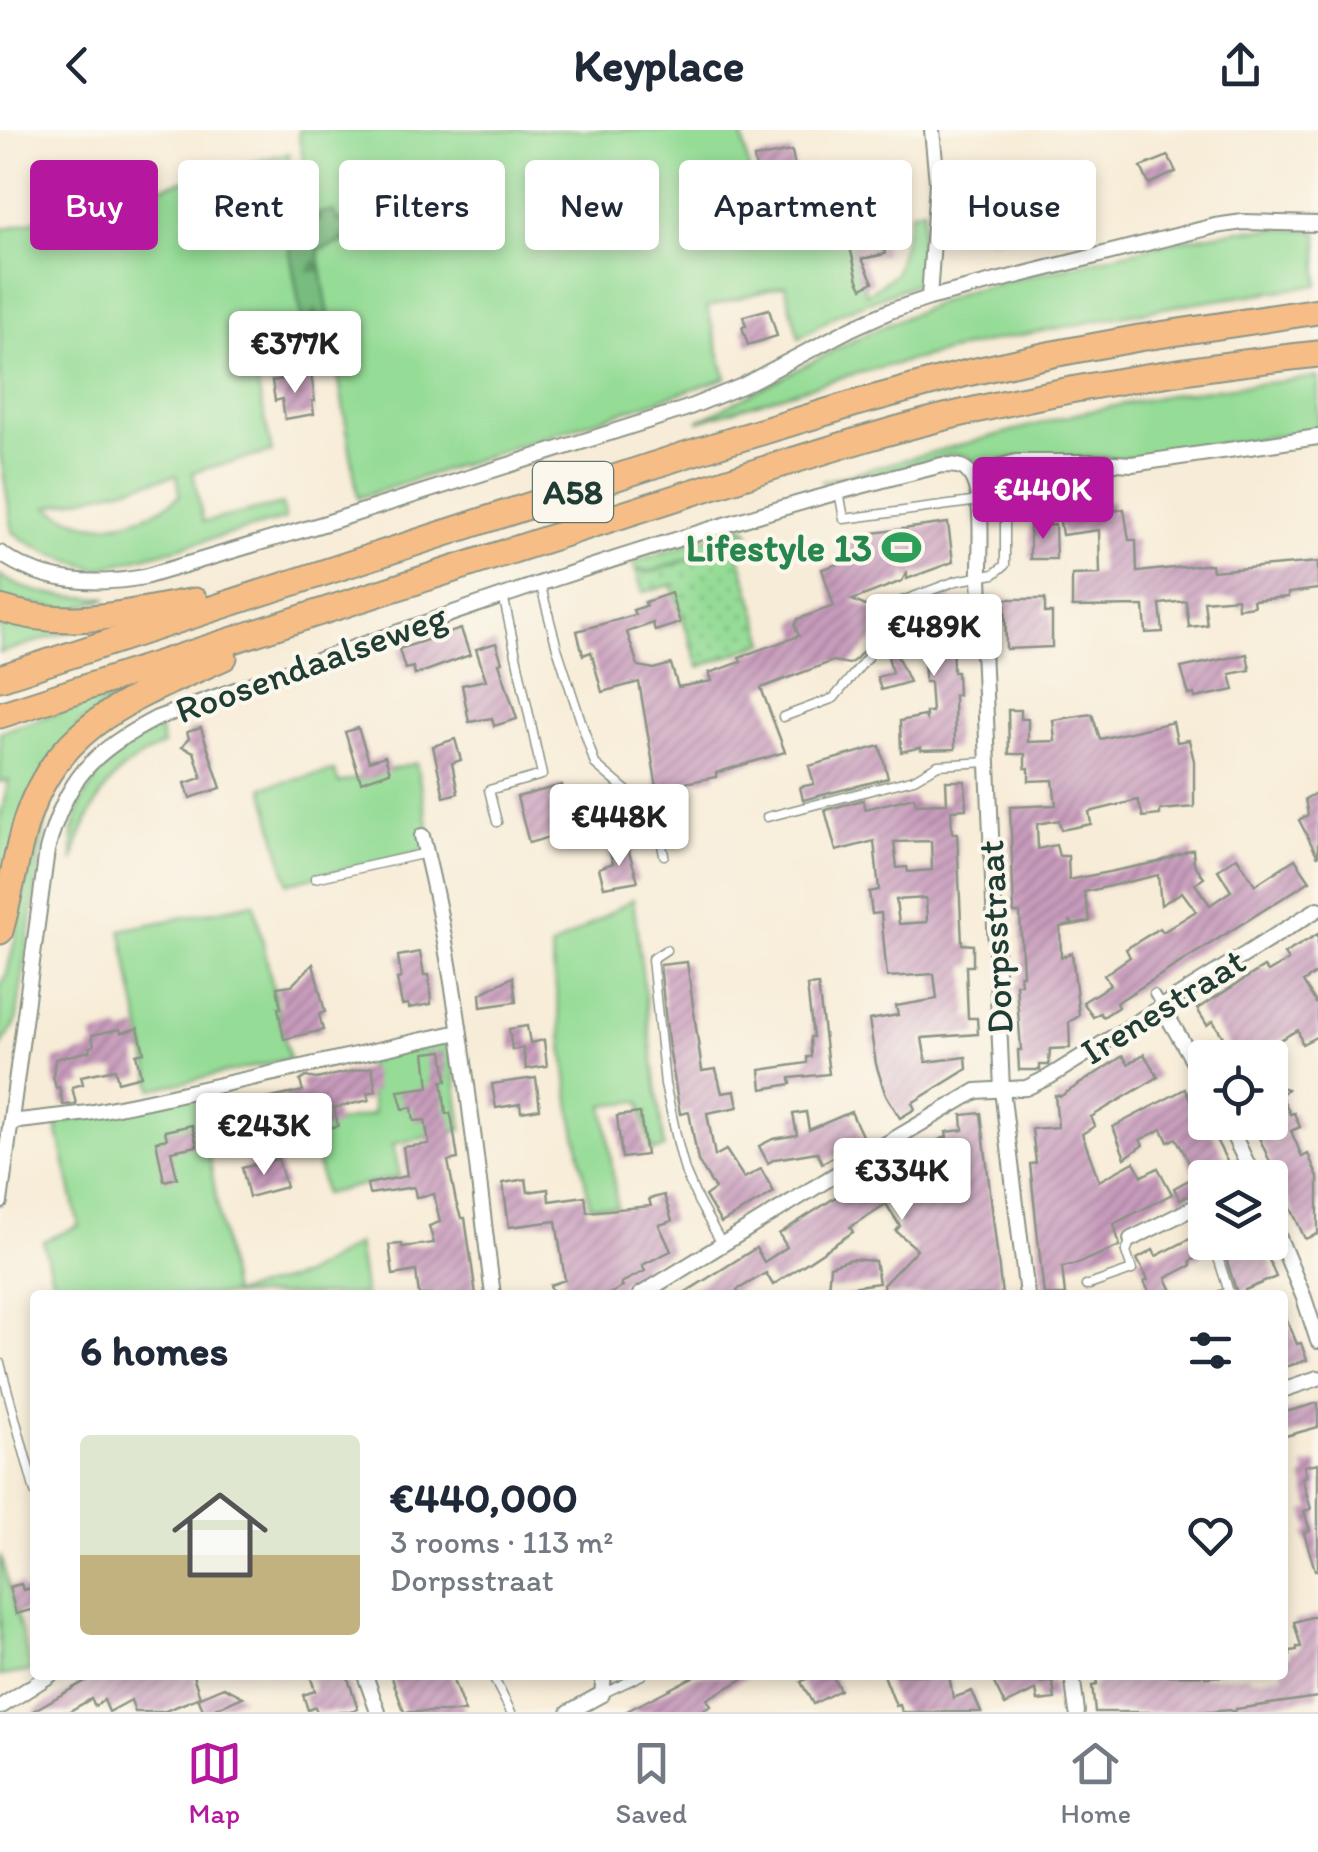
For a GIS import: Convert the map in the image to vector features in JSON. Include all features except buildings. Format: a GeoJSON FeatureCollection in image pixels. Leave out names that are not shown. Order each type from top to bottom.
{"type":"FeatureCollection","features":[{"type":"Feature","properties":{"kind":"highway","name":"Roosendaalseweg"},"geometry":{"type":"LineString","coordinates":[[0,678],[853,404],[1053,354],[1318,311]]}},
{"type":"Feature","properties":{"kind":"highway","name":"Roosendaalseweg"},"geometry":{"type":"LineString","coordinates":[[0,714],[874,436],[1093,386],[1318,354]]}},
{"type":"Feature","properties":{"kind":"highway","name":"A58"},"geometry":{"type":"LineString","coordinates":[[0,608],[46,619],[88,620],[294,583]]}},
{"type":"Feature","properties":{"kind":"highway","name":"A58"},"geometry":{"type":"LineString","coordinates":[[0,930],[26,822],[50,770],[82,731],[155,688],[330,608]]}},
{"type":"Feature","properties":{"kind":"street"},"geometry":{"type":"LineString","coordinates":[[928,298],[937,182],[932,130]]}},
{"type":"Feature","properties":{"kind":"street"},"geometry":{"type":"LineString","coordinates":[[0,553],[51,577],[80,582],[115,582],[181,567],[685,409],[742,386],[877,317],[928,298],[1215,226],[1244,222],[1318,224]]}},
{"type":"Feature","properties":{"kind":"street"},"geometry":{"type":"LineString","coordinates":[[974,479],[1016,462],[1132,464],[1318,437]]}},
{"type":"Feature","properties":{"kind":"street","name":"Roosendaalseweg"},"geometry":{"type":"LineString","coordinates":[[0,1202],[47,850],[56,815],[71,788],[94,759],[118,739],[157,718],[503,595],[676,539],[838,490],[942,465],[964,468],[974,479]]}},
{"type":"Feature","properties":{"kind":"street","name":"Dorpsstraat"},"geometry":{"type":"LineString","coordinates":[[974,479],[979,501],[1002,1090],[1026,1290]]}},
{"type":"Feature","properties":{"kind":"street"},"geometry":{"type":"LineString","coordinates":[[422,836],[435,886],[458,1032],[492,1290]]}},
{"type":"Feature","properties":{"kind":"street","name":"Irenestraat"},"geometry":{"type":"LineString","coordinates":[[648,1290],[976,1091],[1026,1088],[1049,1077],[1158,1000],[1318,909]]}},
{"type":"Feature","properties":{"kind":"street"},"geometry":{"type":"LineString","coordinates":[[1158,1000],[1188,1052]]}},
{"type":"Feature","properties":{"kind":"street"},"geometry":{"type":"LineString","coordinates":[[12,1122],[148,1101],[458,1032]]}},
{"type":"Feature","properties":{"kind":"street"},"geometry":{"type":"LineString","coordinates":[[1131,1239],[1188,1215]]}},
{"type":"Feature","properties":{"kind":"street"},"geometry":{"type":"LineString","coordinates":[[1288,1251],[1311,1295],[1318,1341]]}},
{"type":"Feature","properties":{"kind":"street"},"geometry":{"type":"LineString","coordinates":[[1288,1388],[1318,1378]]}},
{"type":"Feature","properties":{"kind":"street"},"geometry":{"type":"LineString","coordinates":[[0,1707],[42,1680]]}},
{"type":"Feature","properties":{"kind":"street"},"geometry":{"type":"LineString","coordinates":[[367,1680],[378,1712]]}},
{"type":"Feature","properties":{"kind":"street"},"geometry":{"type":"LineString","coordinates":[[569,1712],[602,1694],[603,1680]]}},
{"type":"Feature","properties":{"kind":"street"},"geometry":{"type":"LineString","coordinates":[[1073,1680],[1077,1712]]}},
{"type":"Feature","properties":{"kind":"lane"},"geometry":{"type":"LineString","coordinates":[[782,717],[834,698],[880,642],[897,603],[956,580],[994,574],[1005,565],[1004,498],[974,479]]}},
{"type":"Feature","properties":{"kind":"lane"},"geometry":{"type":"LineString","coordinates":[[838,490],[844,519],[979,501]]}},
{"type":"Feature","properties":{"kind":"lane"},"geometry":{"type":"LineString","coordinates":[[540,583],[595,764],[655,810],[664,856]]}},
{"type":"Feature","properties":{"kind":"lane"},"geometry":{"type":"LineString","coordinates":[[497,822],[488,790],[542,775],[503,595]]}},
{"type":"Feature","properties":{"kind":"lane"},"geometry":{"type":"LineString","coordinates":[[767,817],[914,779],[938,766],[987,762]]}},
{"type":"Feature","properties":{"kind":"lane"},"geometry":{"type":"LineString","coordinates":[[315,878],[427,853]]}},
{"type":"Feature","properties":{"kind":"lane"},"geometry":{"type":"LineString","coordinates":[[666,950],[652,959],[665,1084],[684,1171],[722,1244]]}},
{"type":"Feature","properties":{"kind":"lane"},"geometry":{"type":"LineString","coordinates":[[1086,1286],[1132,1270],[1126,1252],[1131,1239]]}},
{"type":"Feature","properties":{"kind":"lane"},"geometry":{"type":"LineString","coordinates":[[1218,1260],[1227,1290]]}},
{"type":"Feature","properties":{"kind":"lane"},"geometry":{"type":"LineString","coordinates":[[0,1363],[30,1474]]}},
{"type":"Feature","properties":{"kind":"lane"},"geometry":{"type":"LineString","coordinates":[[495,1680],[512,1712]]}},
{"type":"Feature","properties":{"kind":"lane"},"geometry":{"type":"LineString","coordinates":[[602,1694],[631,1680]]}},
{"type":"Feature","properties":{"kind":"green space"},"geometry":{"type":"Polygon","coordinates":[[[298,130],[741,130],[747,160],[679,160],[679,250],[855,250],[866,295],[895,274],[901,250],[912,250],[912,212],[924,209],[917,283],[838,314],[799,338],[785,285],[707,307],[726,378],[358,498],[318,250],[339,244],[339,250],[505,250],[505,160],[339,160],[339,220],[319,215],[319,160],[303,160],[298,130]]]}},
{"type":"Feature","properties":{"kind":"green space"},"geometry":{"type":"Polygon","coordinates":[[[288,153],[289,160],[262,160],[288,153]]]}},
{"type":"Feature","properties":{"kind":"green space"},"geometry":{"type":"Polygon","coordinates":[[[178,182],[178,250],[290,250],[310,365],[256,377],[272,452],[193,472],[203,522],[282,504],[285,519],[99,569],[54,555],[13,532],[0,452],[0,230],[30,222],[30,250],[158,250],[158,188],[178,182]],[[177,475],[48,507],[93,525],[132,520],[180,495],[177,475]]]}},
{"type":"Feature","properties":{"kind":"green space"},"geometry":{"type":"Polygon","coordinates":[[[333,211],[338,221],[339,244],[319,250],[319,214],[333,211]]]}},
{"type":"Feature","properties":{"kind":"green space"},"geometry":{"type":"Polygon","coordinates":[[[1238,230],[1318,232],[1318,285],[1169,307],[995,340],[842,377],[698,421],[864,335],[963,292],[1167,243],[1238,230]]]}},
{"type":"Feature","properties":{"kind":"green space"},"geometry":{"type":"Polygon","coordinates":[[[290,250],[318,250],[336,360],[310,365],[290,250]]]}},
{"type":"Feature","properties":{"kind":"green space"},"geometry":{"type":"Polygon","coordinates":[[[1318,377],[1318,430],[1133,458],[1014,458],[981,467],[968,456],[953,454],[871,476],[821,482],[1076,414],[1173,394],[1318,377]]]}},
{"type":"Feature","properties":{"kind":"green space"},"geometry":{"type":"Polygon","coordinates":[[[743,526],[750,533],[737,537],[737,542],[653,571],[635,569],[633,562],[743,526]]]}},
{"type":"Feature","properties":{"kind":"green space"},"geometry":{"type":"Polygon","coordinates":[[[735,543],[766,642],[699,667],[672,585],[643,592],[636,571],[653,572],[735,543]]]}},
{"type":"Feature","properties":{"kind":"green space"},"geometry":{"type":"Polygon","coordinates":[[[0,575],[38,592],[108,598],[71,610],[0,600],[0,575]]]}},
{"type":"Feature","properties":{"kind":"green space"},"geometry":{"type":"Polygon","coordinates":[[[0,618],[77,629],[0,653],[0,618]]]}},
{"type":"Feature","properties":{"kind":"green space"},"geometry":{"type":"Polygon","coordinates":[[[125,691],[79,724],[0,897],[0,818],[9,780],[0,782],[0,732],[125,691]]]}},
{"type":"Feature","properties":{"kind":"green space"},"geometry":{"type":"Polygon","coordinates":[[[159,727],[163,745],[127,766],[105,789],[85,825],[73,862],[73,832],[81,803],[98,775],[120,748],[159,727]]]}},
{"type":"Feature","properties":{"kind":"green space"},"geometry":{"type":"Polygon","coordinates":[[[416,763],[433,850],[288,883],[263,787],[334,771],[339,783],[416,763]]]}},
{"type":"Feature","properties":{"kind":"green space"},"geometry":{"type":"Polygon","coordinates":[[[48,803],[16,1023],[0,1048],[0,988],[20,919],[35,836],[48,803]]]}},
{"type":"Feature","properties":{"kind":"green space"},"geometry":{"type":"Polygon","coordinates":[[[633,899],[664,1148],[651,1151],[640,1101],[604,1105],[617,1207],[590,1205],[571,1109],[551,948],[633,899]]]}},
{"type":"Feature","properties":{"kind":"green space"},"geometry":{"type":"Polygon","coordinates":[[[254,903],[289,1059],[153,1089],[121,930],[254,903]]]}},
{"type":"Feature","properties":{"kind":"green space"},"geometry":{"type":"Polygon","coordinates":[[[450,1038],[462,1130],[393,1144],[400,1176],[324,1194],[311,1128],[373,1114],[367,1057],[450,1038]]]}},
{"type":"Feature","properties":{"kind":"green space"},"geometry":{"type":"Polygon","coordinates":[[[199,1094],[231,1290],[55,1290],[43,1241],[79,1226],[56,1123],[199,1094]]]}},
{"type":"Feature","properties":{"kind":"green space"},"geometry":{"type":"Polygon","coordinates":[[[357,1244],[364,1290],[248,1290],[303,1276],[357,1244]]]}},
{"type":"Feature","properties":{"kind":"green space"},"geometry":{"type":"Polygon","coordinates":[[[0,1555],[30,1671],[0,1676],[0,1555]]]}},
{"type":"Feature","properties":{"kind":"place","name":"Lifestyle 13"},"geometry":{"type":"Point","coordinates":[902,548]}}]}
